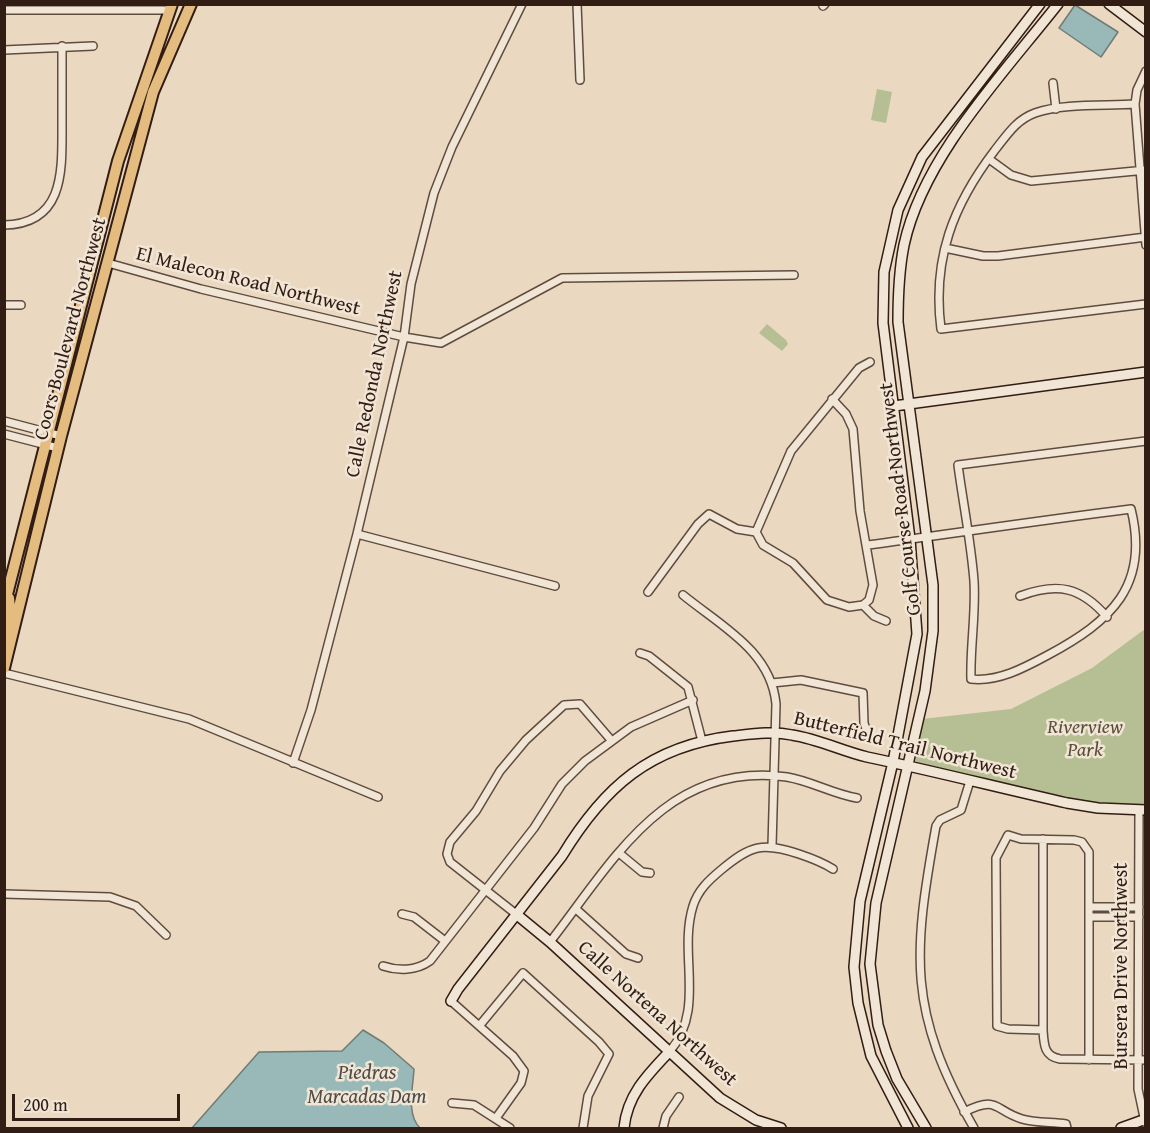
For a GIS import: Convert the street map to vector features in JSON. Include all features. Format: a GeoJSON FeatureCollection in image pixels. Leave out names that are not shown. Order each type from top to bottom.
{"type":"FeatureCollection","features":[{"type":"Feature","properties":{"kind":"main road","name":"Coors Boulevard Northwest"},"geometry":{"type":"LineString","coordinates":[[4,671],[61,436],[153,92],[191,4]]}},
{"type":"Feature","properties":{"kind":"main road","name":"Golf Course Road Northwest"},"geometry":{"type":"LineString","coordinates":[[908,1128],[871,1056],[862,1027],[854,967],[860,901],[893,762],[917,634],[910,539],[883,323],[884,272],[898,210],[921,157],[1040,4]]}},
{"type":"Feature","properties":{"kind":"main road","name":"Golf Course Road Northwest"},"geometry":{"type":"LineString","coordinates":[[926,1128],[897,1079],[886,1051],[878,1025],[870,964],[876,903],[925,691],[933,631],[933,585],[898,322],[898,297],[904,246],[914,210],[926,183],[949,144],[1058,4]]}},
{"type":"Feature","properties":{"kind":"main road"},"geometry":{"type":"LineString","coordinates":[[1110,4],[1146,32]]}},
{"type":"Feature","properties":{"kind":"main road","name":"Coors Boulevard Northwest"},"geometry":{"type":"LineString","coordinates":[[4,606],[118,161],[171,7]]}},
{"type":"Feature","properties":{"kind":"main road"},"geometry":{"type":"LineString","coordinates":[[894,406],[1146,372]]}},
{"type":"Feature","properties":{"kind":"main road"},"geometry":{"type":"LineString","coordinates":[[4,635],[10,611],[8,592]]}},
{"type":"Feature","properties":{"kind":"main road","name":"Butterfield Trail Northwest"},"geometry":{"type":"LineString","coordinates":[[451,1001],[562,856],[584,819],[615,787],[660,757],[702,741],[753,734],[792,735],[907,766],[1067,803],[1142,810]]}},
{"type":"Feature","properties":{"kind":"main road","name":"Calle Nortena Northwest"},"geometry":{"type":"LineString","coordinates":[[516,914],[736,1110],[781,1128]]}},
{"type":"Feature","properties":{"kind":"main road"},"geometry":{"type":"LineString","coordinates":[[624,1128],[632,1097],[646,1076],[670,1051]]}},
{"type":"Feature","properties":{"kind":"main road"},"geometry":{"type":"LineString","coordinates":[[1122,1128],[1145,1120]]}},
{"type":"Feature","properties":{"kind":"street","name":"Calle Redonda Northwest"},"geometry":{"type":"LineString","coordinates":[[292,763],[311,710],[357,534],[404,337],[411,284],[434,193],[452,147],[522,4]]}},
{"type":"Feature","properties":{"kind":"street"},"geometry":{"type":"LineString","coordinates":[[577,4],[580,80]]}},
{"type":"Feature","properties":{"kind":"street"},"geometry":{"type":"LineString","coordinates":[[4,10],[171,7]]}},
{"type":"Feature","properties":{"kind":"street"},"geometry":{"type":"LineString","coordinates":[[4,225],[23,224],[40,215],[53,200],[62,174],[62,46]]}},
{"type":"Feature","properties":{"kind":"street"},"geometry":{"type":"LineString","coordinates":[[4,50],[93,46]]}},
{"type":"Feature","properties":{"kind":"street"},"geometry":{"type":"LineString","coordinates":[[1146,71],[1137,90],[1136,104],[1143,170],[1146,245]]}},
{"type":"Feature","properties":{"kind":"street"},"geometry":{"type":"LineString","coordinates":[[1053,83],[1056,109]]}},
{"type":"Feature","properties":{"kind":"street"},"geometry":{"type":"LineString","coordinates":[[1136,104],[1037,112],[1017,123],[970,184],[955,213],[945,248],[938,308],[941,329],[1146,304]]}},
{"type":"Feature","properties":{"kind":"street"},"geometry":{"type":"LineString","coordinates":[[989,159],[1011,175],[1031,181],[1143,170]]}},
{"type":"Feature","properties":{"kind":"street"},"geometry":{"type":"LineString","coordinates":[[945,248],[983,256],[998,256],[1145,237]]}},
{"type":"Feature","properties":{"kind":"street","name":"El Malecon Road Northwest"},"geometry":{"type":"LineString","coordinates":[[108,263],[201,289],[404,337],[441,343],[562,278],[794,275]]}},
{"type":"Feature","properties":{"kind":"street"},"geometry":{"type":"LineString","coordinates":[[4,305],[21,306]]}},
{"type":"Feature","properties":{"kind":"street"},"geometry":{"type":"LineString","coordinates":[[756,532],[791,451],[859,368],[870,362]]}},
{"type":"Feature","properties":{"kind":"street"},"geometry":{"type":"LineString","coordinates":[[756,532],[763,545],[793,563],[827,600],[849,607],[863,605],[870,600],[873,585],[868,544],[860,511],[853,429],[846,414],[832,399]]}},
{"type":"Feature","properties":{"kind":"street"},"geometry":{"type":"LineString","coordinates":[[4,421],[61,436]]}},
{"type":"Feature","properties":{"kind":"street"},"geometry":{"type":"LineString","coordinates":[[4,434],[58,448]]}},
{"type":"Feature","properties":{"kind":"street"},"geometry":{"type":"LineString","coordinates":[[868,544],[927,537],[967,531],[1131,508],[1137,529],[1139,571],[1125,597],[1107,617],[1080,637],[1031,664],[991,680],[970,680],[974,583],[967,531],[958,465],[1146,441]]}},
{"type":"Feature","properties":{"kind":"street"},"geometry":{"type":"LineString","coordinates":[[648,592],[698,524],[710,514],[736,529],[756,532]]}},
{"type":"Feature","properties":{"kind":"street"},"geometry":{"type":"LineString","coordinates":[[357,534],[446,555],[555,586]]}},
{"type":"Feature","properties":{"kind":"street"},"geometry":{"type":"LineString","coordinates":[[1020,596],[1048,588],[1076,592],[1094,602],[1107,617]]}},
{"type":"Feature","properties":{"kind":"street"},"geometry":{"type":"LineString","coordinates":[[682,595],[757,655],[772,683],[776,705],[772,846]]}},
{"type":"Feature","properties":{"kind":"street"},"geometry":{"type":"LineString","coordinates":[[863,605],[874,615],[886,621]]}},
{"type":"Feature","properties":{"kind":"street"},"geometry":{"type":"LineString","coordinates":[[640,653],[649,656],[688,687],[702,741]]}},
{"type":"Feature","properties":{"kind":"street"},"geometry":{"type":"LineString","coordinates":[[4,671],[189,719],[378,797]]}},
{"type":"Feature","properties":{"kind":"street"},"geometry":{"type":"LineString","coordinates":[[772,683],[801,680],[863,693],[864,723],[868,735]]}},
{"type":"Feature","properties":{"kind":"street"},"geometry":{"type":"LineString","coordinates":[[383,966],[392,969],[414,969],[424,966],[485,891],[562,784],[585,761],[611,740],[646,718],[693,700]]}},
{"type":"Feature","properties":{"kind":"street"},"geometry":{"type":"LineString","coordinates":[[516,914],[450,862],[447,854],[450,842],[525,740],[558,709],[572,703],[580,704],[611,740]]}},
{"type":"Feature","properties":{"kind":"street"},"geometry":{"type":"LineString","coordinates":[[550,942],[654,814],[684,795],[720,781],[773,776],[803,781],[857,798]]}},
{"type":"Feature","properties":{"kind":"street"},"geometry":{"type":"LineString","coordinates":[[970,781],[961,810],[940,820],[936,826],[923,897],[918,952],[920,984],[929,1029],[943,1070],[974,1128]]}},
{"type":"Feature","properties":{"kind":"street","name":"Bursera Drive Northwest"},"geometry":{"type":"LineString","coordinates":[[1142,810],[1143,854],[1139,908],[1142,1060],[1138,1089],[1145,1120]]}},
{"type":"Feature","properties":{"kind":"street"},"geometry":{"type":"LineString","coordinates":[[1043,1030],[1008,1029],[997,1026],[996,858],[1008,835],[1074,840],[1086,846],[1090,859],[1089,1060]]}},
{"type":"Feature","properties":{"kind":"street"},"geometry":{"type":"LineString","coordinates":[[1043,839],[1044,1044],[1052,1057],[1142,1060]]}},
{"type":"Feature","properties":{"kind":"street"},"geometry":{"type":"LineString","coordinates":[[670,1051],[681,1035],[689,1012],[689,923],[699,892],[708,880],[744,851],[772,846],[824,863],[833,869]]}},
{"type":"Feature","properties":{"kind":"street"},"geometry":{"type":"LineString","coordinates":[[620,854],[642,873],[650,873]]}},
{"type":"Feature","properties":{"kind":"street"},"geometry":{"type":"LineString","coordinates":[[4,894],[110,897],[136,906],[166,935]]}},
{"type":"Feature","properties":{"kind":"street"},"geometry":{"type":"LineString","coordinates":[[1090,908],[1139,908]]}},
{"type":"Feature","properties":{"kind":"street"},"geometry":{"type":"LineString","coordinates":[[576,909],[626,954],[638,958]]}},
{"type":"Feature","properties":{"kind":"street"},"geometry":{"type":"LineString","coordinates":[[402,914],[414,916],[445,941]]}},
{"type":"Feature","properties":{"kind":"street"},"geometry":{"type":"LineString","coordinates":[[1090,917],[1139,917]]}},
{"type":"Feature","properties":{"kind":"street"},"geometry":{"type":"LineString","coordinates":[[480,1024],[523,973],[609,1054],[588,1096],[583,1128]]}},
{"type":"Feature","properties":{"kind":"street"},"geometry":{"type":"LineString","coordinates":[[451,1001],[480,1024],[522,1064],[524,1071],[521,1083],[496,1118]]}},
{"type":"Feature","properties":{"kind":"street"},"geometry":{"type":"LineString","coordinates":[[663,1128],[666,1116],[679,1097]]}},
{"type":"Feature","properties":{"kind":"street"},"geometry":{"type":"LineString","coordinates":[[452,1103],[474,1105],[510,1128]]}},
{"type":"Feature","properties":{"kind":"street"},"geometry":{"type":"LineString","coordinates":[[964,1112],[978,1105],[993,1104],[1019,1118],[1066,1124],[1066,1128]]}},
{"type":"Feature","properties":{"kind":"green space"},"geometry":{"type":"Polygon","coordinates":[[[877,89],[892,92],[886,123],[871,120],[877,89]]]}},
{"type":"Feature","properties":{"kind":"green space"},"geometry":{"type":"Polygon","coordinates":[[[767,324],[786,340],[788,344],[782,351],[759,333],[767,324]]]}},
{"type":"Feature","properties":{"kind":"green space","name":"Riverview Park"},"geometry":{"type":"Polygon","coordinates":[[[1145,629],[1145,805],[1078,801],[915,762],[922,719],[1011,709],[1092,668],[1145,629]]]}},
{"type":"Feature","properties":{"kind":"water"},"geometry":{"type":"Polygon","coordinates":[[[1075,5],[1118,32],[1101,57],[1059,28],[1075,5]]]}},
{"type":"Feature","properties":{"kind":"water","name":"Piedras Marcadas Dam"},"geometry":{"type":"Polygon","coordinates":[[[363,1030],[384,1043],[414,1069],[412,1108],[413,1116],[420,1128],[192,1128],[259,1052],[342,1051],[363,1030]]]}}]}
